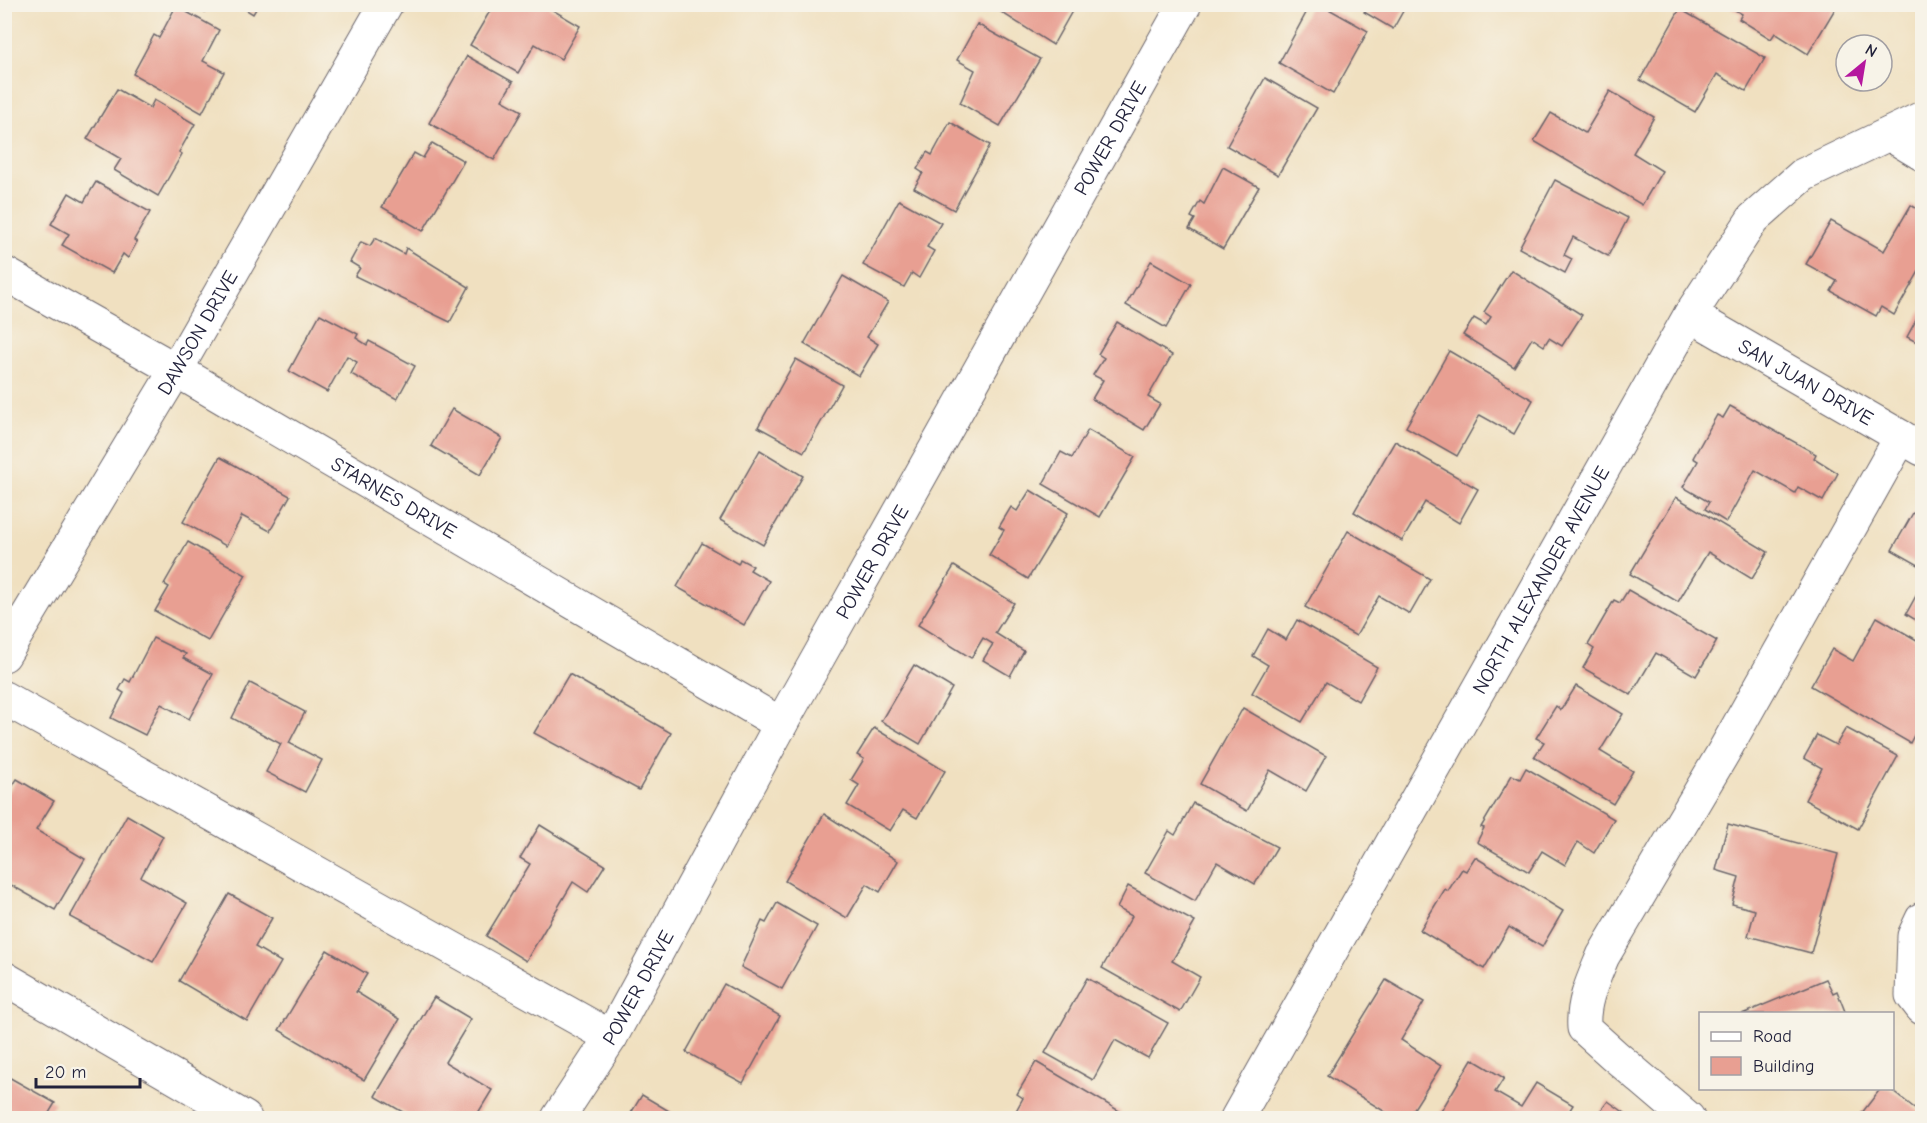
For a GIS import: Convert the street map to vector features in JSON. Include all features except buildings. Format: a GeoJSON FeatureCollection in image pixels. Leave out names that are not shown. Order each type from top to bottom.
{"type":"FeatureCollection","features":[{"type":"Feature","properties":{"kind":"street","name":"DAWSON DRIVE"},"geometry":{"type":"LineString","coordinates":[[4,655],[176,370],[386,4]]}},
{"type":"Feature","properties":{"kind":"street","name":"POWER DRIVE"},"geometry":{"type":"LineString","coordinates":[[558,1119],[611,1037],[781,724],[1185,4]]}},
{"type":"Feature","properties":{"kind":"street","name":"NORTH ALEXANDER AVENUE"},"geometry":{"type":"LineString","coordinates":[[1237,1119],[1690,315],[1753,219],[1803,175],[1923,118]]}},
{"type":"Feature","properties":{"kind":"street"},"geometry":{"type":"LineString","coordinates":[[1889,134],[1923,153]]}},
{"type":"Feature","properties":{"kind":"street","name":"STARNES DRIVE"},"geometry":{"type":"LineString","coordinates":[[4,273],[176,370],[781,724]]}},
{"type":"Feature","properties":{"kind":"street","name":"SAN JUAN DRIVE"},"geometry":{"type":"LineString","coordinates":[[1690,315],[1912,443]]}},
{"type":"Feature","properties":{"kind":"street"},"geometry":{"type":"LineString","coordinates":[[1688,1119],[1584,1028],[1583,1013],[1591,985],[1603,956],[1723,753],[1912,443]]}},
{"type":"Feature","properties":{"kind":"street"},"geometry":{"type":"LineString","coordinates":[[4,698],[611,1037]]}},
{"type":"Feature","properties":{"kind":"street"},"geometry":{"type":"LineString","coordinates":[[1923,919],[1914,936],[1912,996],[1923,1008]]}},
{"type":"Feature","properties":{"kind":"street"},"geometry":{"type":"LineString","coordinates":[[4,978],[245,1119]]}}]}
